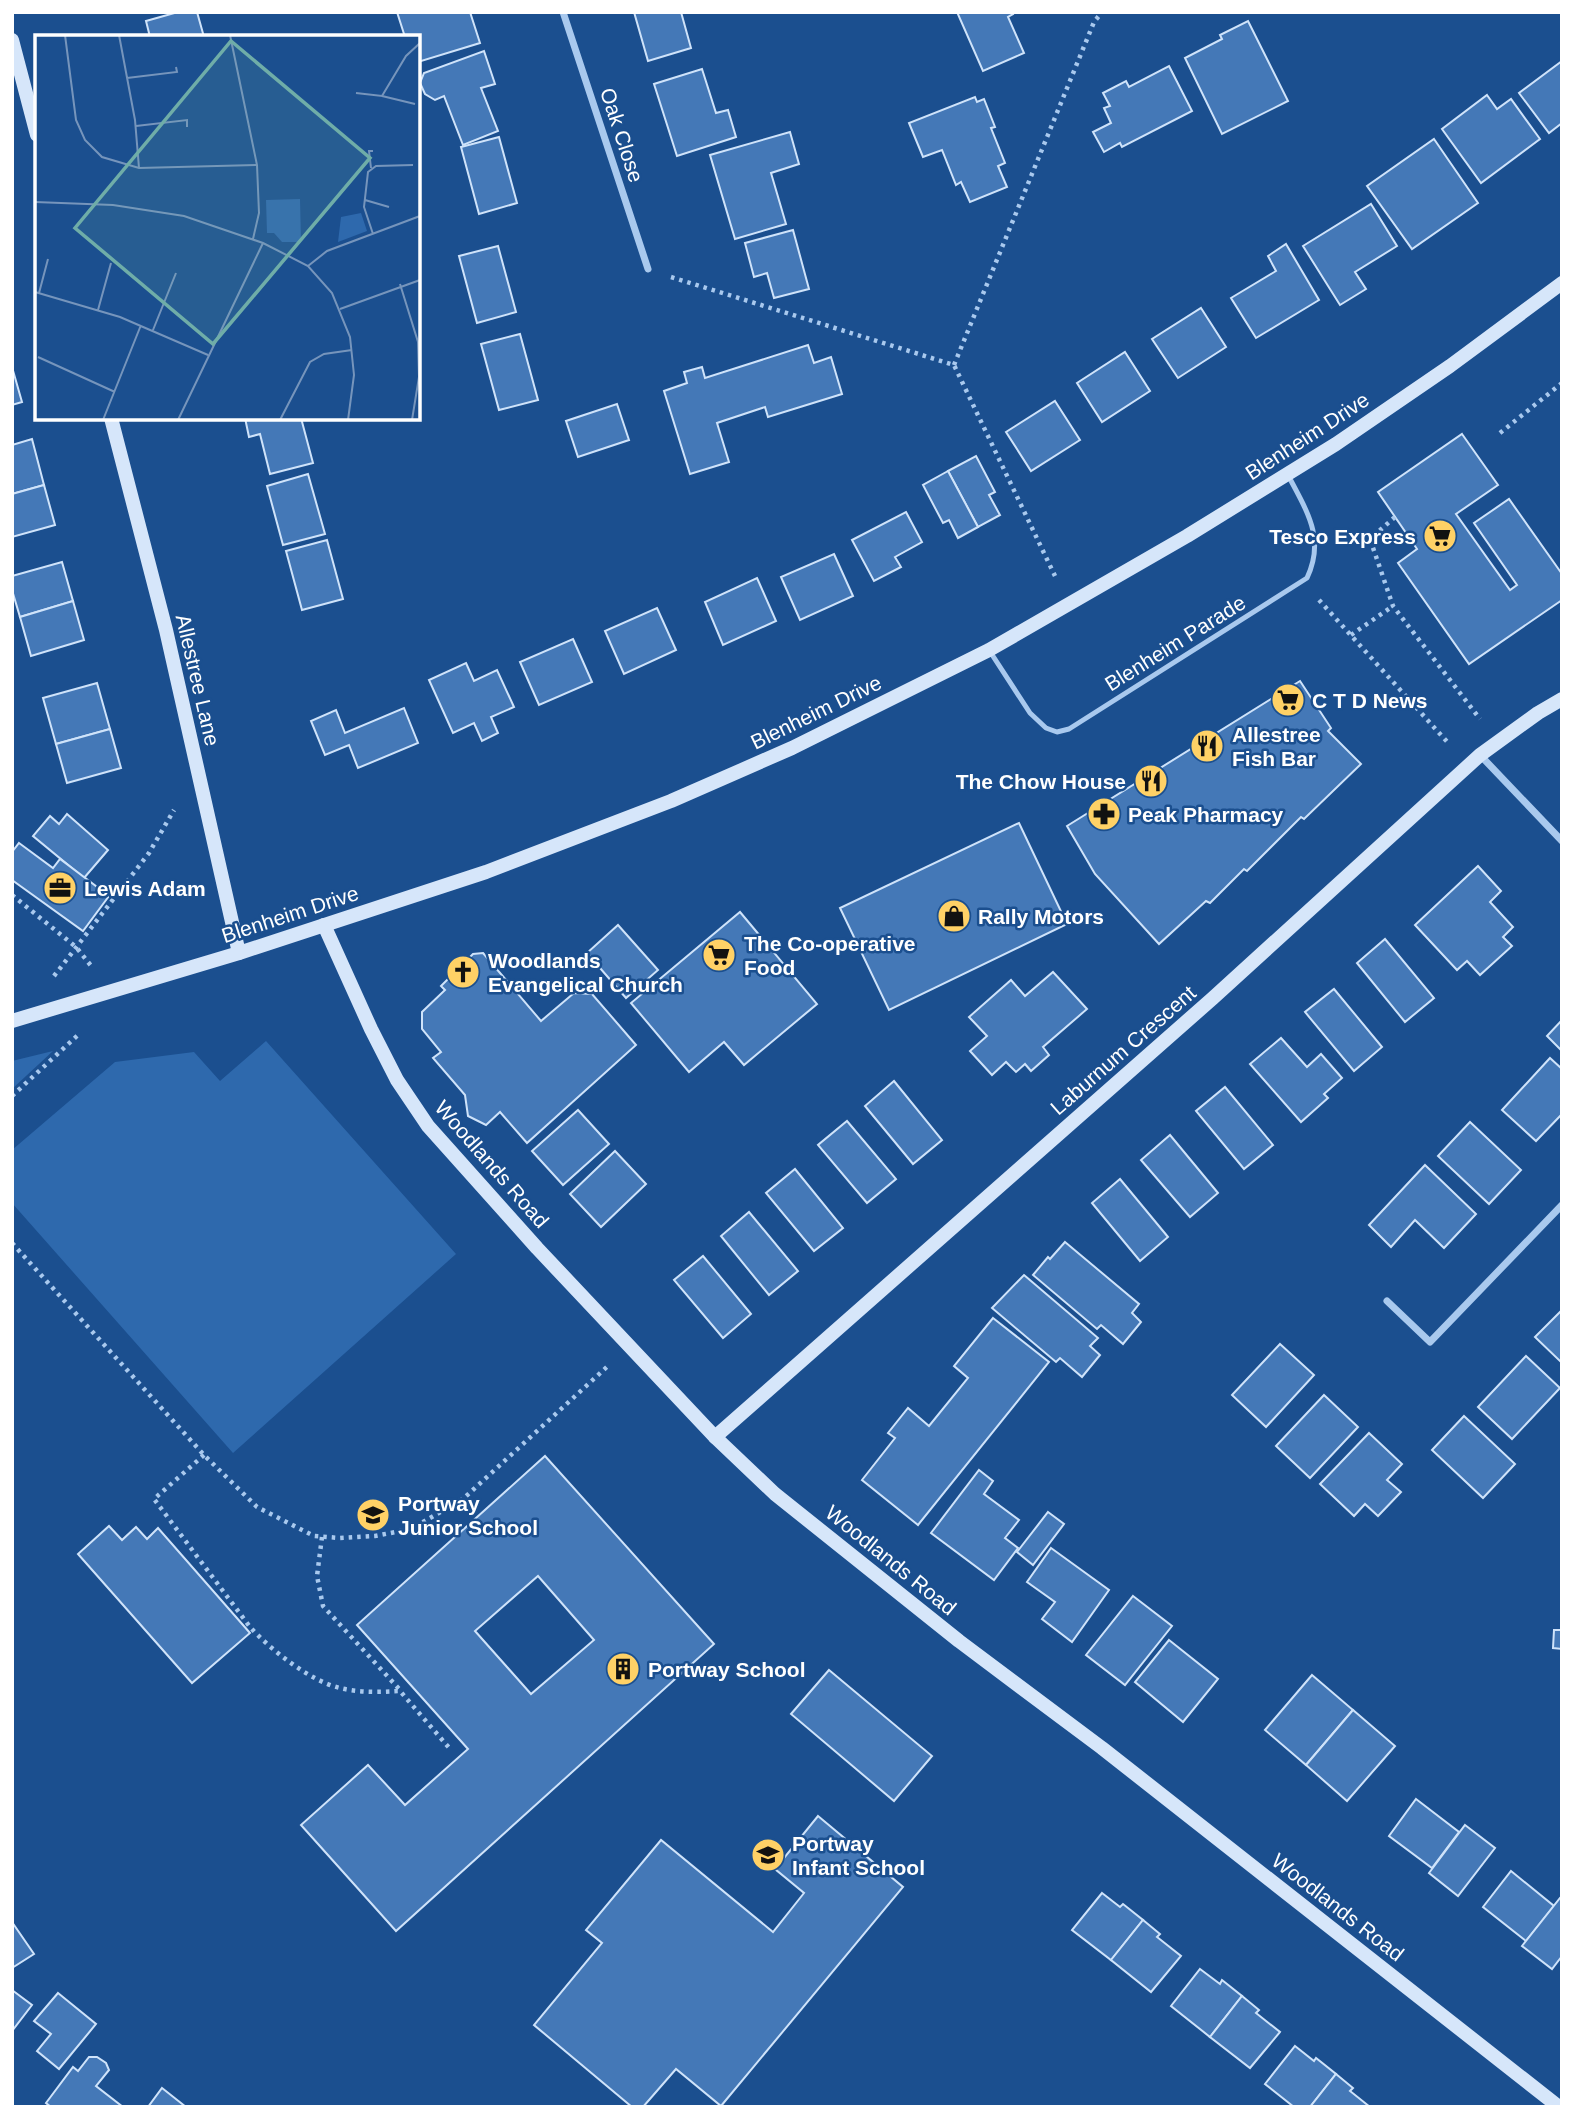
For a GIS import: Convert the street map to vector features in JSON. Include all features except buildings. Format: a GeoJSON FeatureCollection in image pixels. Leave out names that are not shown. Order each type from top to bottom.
{"type":"FeatureCollection","features":[{"type":"Feature","properties":{"kind":"street","name":"Oak Close"},"geometry":{"type":"LineString","coordinates":[[564,12],[648,269]]}},
{"type":"Feature","properties":{"kind":"street"},"geometry":{"type":"LineString","coordinates":[[12,40],[35,127]]}},
{"type":"Feature","properties":{"kind":"street","name":"Blenheim Drive"},"geometry":{"type":"LineString","coordinates":[[12,1021],[239,953],[486,872],[671,801],[792,748],[989,650],[1288,475],[1450,366],[1562,283]]}},
{"type":"Feature","properties":{"kind":"street","name":"Allestree Lane"},"geometry":{"type":"LineString","coordinates":[[112,420],[166,630],[239,953]]}},
{"type":"Feature","properties":{"kind":"street","name":"Laburnum Crescent"},"geometry":{"type":"LineString","coordinates":[[715,1437],[1213,998],[1480,755],[1562,699]]}},
{"type":"Feature","properties":{"kind":"street"},"geometry":{"type":"LineString","coordinates":[[1480,755],[1562,841]]}},
{"type":"Feature","properties":{"kind":"street","name":"Woodlands Road"},"geometry":{"type":"LineString","coordinates":[[324,925],[397,1080],[428,1126],[537,1248],[715,1437],[775,1494],[926,1615],[1112,1756],[1559,2107]]}},
{"type":"Feature","properties":{"kind":"street"},"geometry":{"type":"LineString","coordinates":[[1387,1301],[1430,1342],[1562,1205]]}},
{"type":"Feature","properties":{"kind":"lane"},"geometry":{"type":"LineString","coordinates":[[1288,475],[1316,536],[1314,563],[1307,578],[1302,581]]}},
{"type":"Feature","properties":{"kind":"lane","name":"Blenheim Parade"},"geometry":{"type":"LineString","coordinates":[[989,650],[1030,713],[1046,728],[1057,732],[1069,729],[1302,581]]}},
{"type":"Feature","properties":{"kind":"path"},"geometry":{"type":"LineString","coordinates":[[954,365],[1094,22],[1102,12]]}},
{"type":"Feature","properties":{"kind":"path"},"geometry":{"type":"LineString","coordinates":[[648,269],[954,365],[1069,605]]}},
{"type":"Feature","properties":{"kind":"path"},"geometry":{"type":"LineString","coordinates":[[1500,433],[1562,383]]}},
{"type":"Feature","properties":{"kind":"path"},"geometry":{"type":"LineString","coordinates":[[1395,517],[1370,539],[1393,606],[1498,743]]}},
{"type":"Feature","properties":{"kind":"path"},"geometry":{"type":"LineString","coordinates":[[1302,581],[1469,766]]}},
{"type":"Feature","properties":{"kind":"path"},"geometry":{"type":"LineString","coordinates":[[1350,635],[1393,606]]}},
{"type":"Feature","properties":{"kind":"path"},"geometry":{"type":"LineString","coordinates":[[53,978],[149,853],[197,770]]}},
{"type":"Feature","properties":{"kind":"path"},"geometry":{"type":"LineString","coordinates":[[12,895],[76,947],[111,991],[87,1027],[12,1096]]}},
{"type":"Feature","properties":{"kind":"path"},"geometry":{"type":"LineString","coordinates":[[12,1242],[204,1455],[257,1507],[314,1536],[375,1536],[411,1528],[463,1499],[592,1379],[631,1347]]}},
{"type":"Feature","properties":{"kind":"path"},"geometry":{"type":"LineString","coordinates":[[204,1455],[154,1499],[250,1628],[262,1641],[300,1669],[339,1688],[400,1691]]}},
{"type":"Feature","properties":{"kind":"path"},"geometry":{"type":"LineString","coordinates":[[322,1536],[317,1576],[323,1606],[452,1750]]}},
{"type":"Feature","properties":{"kind":"shaded area"},"geometry":{"type":"Polygon","coordinates":[[[266,1041],[456,1254],[233,1453],[12,1203],[12,1150],[115,1062],[194,1052],[220,1081],[266,1041]]]}},
{"type":"Feature","properties":{"kind":"shaded area"},"geometry":{"type":"Polygon","coordinates":[[[53,1051],[12,1089],[12,1061],[53,1051]]]}},
{"type":"Feature","properties":{"kind":"place","name":"Tesco Express"},"geometry":{"type":"Point","coordinates":[1440,536]}},
{"type":"Feature","properties":{"kind":"place","name":"C T D News"},"geometry":{"type":"Point","coordinates":[1288,700]}},
{"type":"Feature","properties":{"kind":"place","name":"Allestree Fish Bar"},"geometry":{"type":"Point","coordinates":[1207,746]}},
{"type":"Feature","properties":{"kind":"place","name":"The Chow House"},"geometry":{"type":"Point","coordinates":[1151,781]}},
{"type":"Feature","properties":{"kind":"place","name":"Peak Pharmacy"},"geometry":{"type":"Point","coordinates":[1104,814]}},
{"type":"Feature","properties":{"kind":"place","name":"Lewis Adam"},"geometry":{"type":"Point","coordinates":[60,888]}},
{"type":"Feature","properties":{"kind":"place","name":"Rally Motors"},"geometry":{"type":"Point","coordinates":[954,916]}},
{"type":"Feature","properties":{"kind":"place","name":"The Co-operative Food"},"geometry":{"type":"Point","coordinates":[719,955]}},
{"type":"Feature","properties":{"kind":"place","name":"Woodlands Evangelical Church"},"geometry":{"type":"Point","coordinates":[463,972]}},
{"type":"Feature","properties":{"kind":"place","name":"Portway Junior School"},"geometry":{"type":"Point","coordinates":[373,1515]}},
{"type":"Feature","properties":{"kind":"place","name":"Portway School"},"geometry":{"type":"Point","coordinates":[623,1669]}},
{"type":"Feature","properties":{"kind":"place","name":"Portway Infant School"},"geometry":{"type":"Point","coordinates":[768,1855]}}]}
